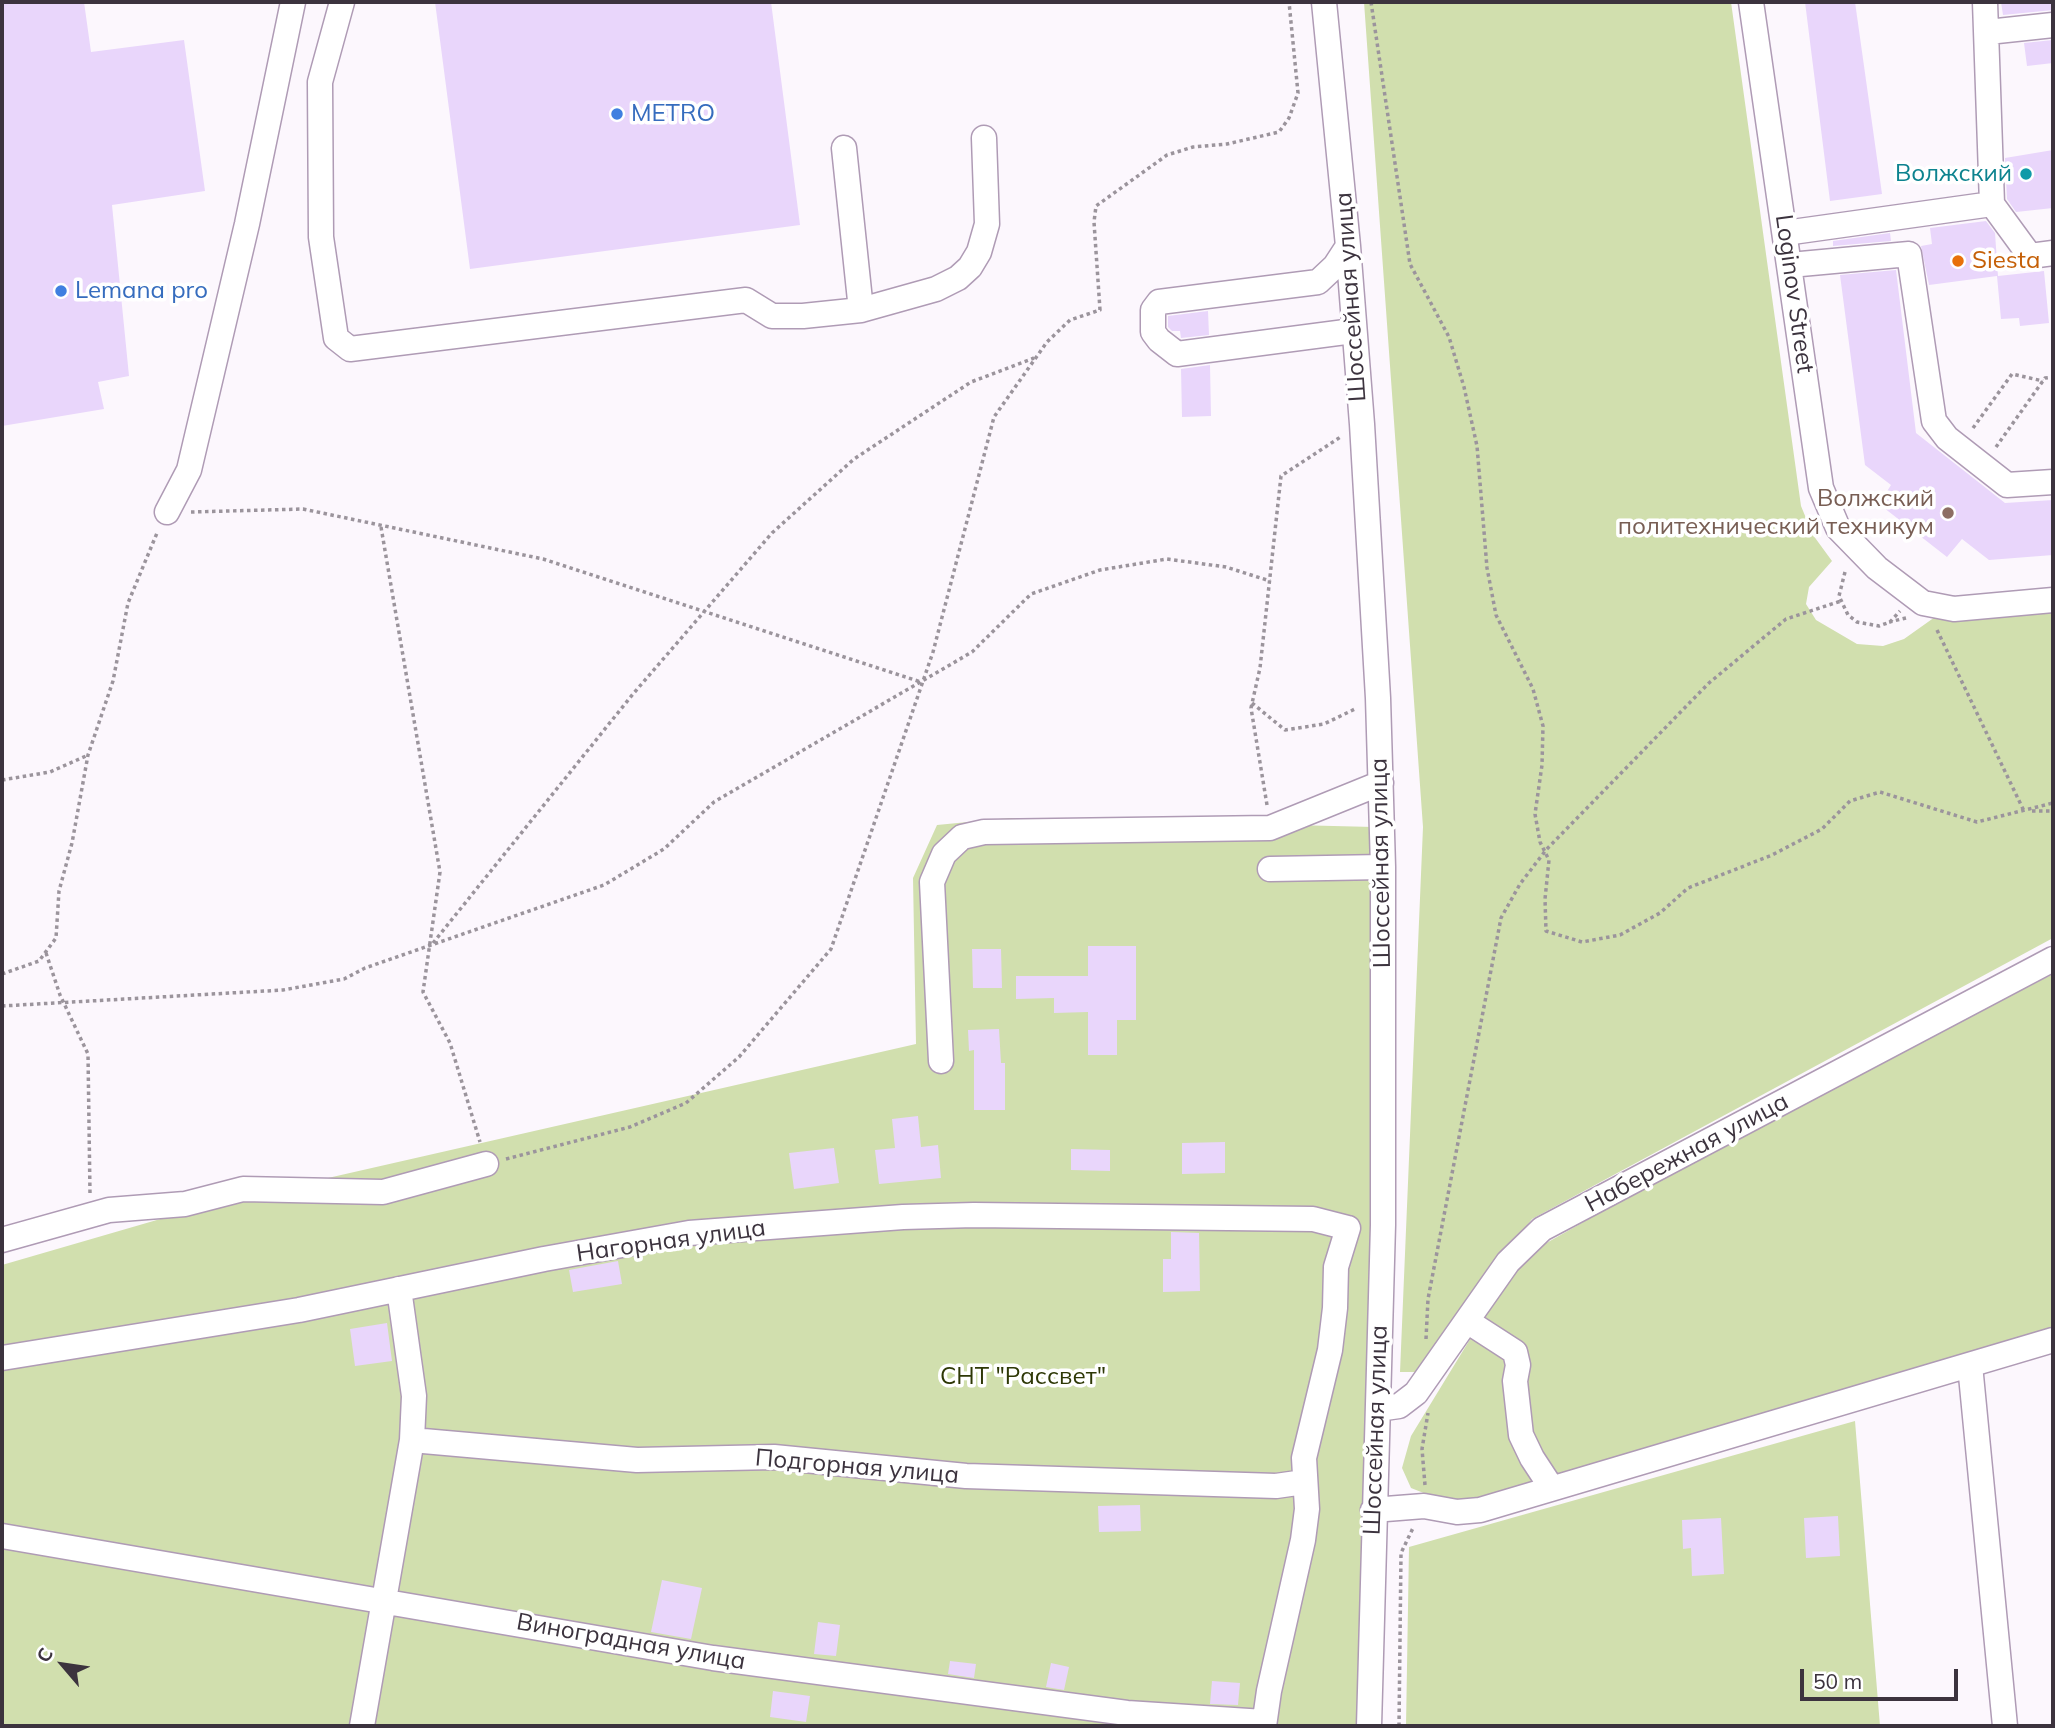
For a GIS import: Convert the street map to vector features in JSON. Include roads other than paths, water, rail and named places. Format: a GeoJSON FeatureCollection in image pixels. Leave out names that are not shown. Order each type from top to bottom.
{"type":"FeatureCollection","features":[{"type":"Feature","properties":{"kind":"street"},"geometry":{"type":"LineString","coordinates":[[167,512],[189,470],[247,223],[293,2]]}},
{"type":"Feature","properties":{"kind":"street"},"geometry":{"type":"LineString","coordinates":[[342,2],[320,82],[320,237],[336,338],[350,349],[746,300],[772,316],[861,310],[936,289],[958,278],[970,267],[979,252],[987,224],[984,138]]}},
{"type":"Feature","properties":{"kind":"street","name":"Шоссейная улица"},"geometry":{"type":"LineString","coordinates":[[1324,2],[1362,424],[1381,783],[1383,1225],[1368,1726]]}},
{"type":"Feature","properties":{"kind":"street","name":"Loginov Street"},"geometry":{"type":"LineString","coordinates":[[1751,2],[1821,488],[1838,527],[1877,568],[1923,603],[1954,609],[2053,600]]}},
{"type":"Feature","properties":{"kind":"street"},"geometry":{"type":"LineString","coordinates":[[1985,2],[1992,204],[2030,256],[2053,253]]}},
{"type":"Feature","properties":{"kind":"street"},"geometry":{"type":"LineString","coordinates":[[1988,33],[2053,25]]}},
{"type":"Feature","properties":{"kind":"street"},"geometry":{"type":"LineString","coordinates":[[844,148],[861,310]]}},
{"type":"Feature","properties":{"kind":"street"},"geometry":{"type":"LineString","coordinates":[[1785,233],[1992,204]]}},
{"type":"Feature","properties":{"kind":"street"},"geometry":{"type":"LineString","coordinates":[[1348,246],[1335,266],[1318,282],[1158,302],[1153,310],[1153,332],[1177,354],[1353,331]]}},
{"type":"Feature","properties":{"kind":"street"},"geometry":{"type":"LineString","coordinates":[[1790,265],[1909,254],[1934,421],[1959,447],[2007,485],[2053,482]]}},
{"type":"Feature","properties":{"kind":"street"},"geometry":{"type":"LineString","coordinates":[[941,1062],[932,882],[944,854],[962,837],[984,832],[1270,828],[1381,783]]}},
{"type":"Feature","properties":{"kind":"street"},"geometry":{"type":"LineString","coordinates":[[1270,869],[1383,867]]}},
{"type":"Feature","properties":{"kind":"street","name":"Набережная улица"},"geometry":{"type":"LineString","coordinates":[[1378,1409],[1399,1406],[1407,1401],[1429,1375],[1508,1262],[1542,1229],[2053,959]]}},
{"type":"Feature","properties":{"kind":"street"},"geometry":{"type":"LineString","coordinates":[[2,1240],[90,1216],[138,1206],[184,1204],[243,1189],[383,1192],[486,1164]]}},
{"type":"Feature","properties":{"kind":"street","name":"Нагорная улица"},"geometry":{"type":"LineString","coordinates":[[2,1358],[299,1310],[689,1233],[903,1217],[1313,1219],[1348,1228],[1360,1224],[1383,1225]]}},
{"type":"Feature","properties":{"kind":"street"},"geometry":{"type":"LineString","coordinates":[[1264,1724],[1303,1540],[1307,1509],[1304,1458],[1330,1350],[1336,1267],[1348,1228]]}},
{"type":"Feature","properties":{"kind":"street"},"geometry":{"type":"LineString","coordinates":[[362,1726],[412,1440],[414,1396],[400,1289]]}},
{"type":"Feature","properties":{"kind":"street"},"geometry":{"type":"LineString","coordinates":[[1467,1321],[1516,1352],[1518,1365],[1515,1381],[1521,1435],[1551,1487]]}},
{"type":"Feature","properties":{"kind":"street"},"geometry":{"type":"LineString","coordinates":[[1373,1510],[1424,1506],[1457,1513],[1480,1510],[2053,1340]]}},
{"type":"Feature","properties":{"kind":"street"},"geometry":{"type":"LineString","coordinates":[[1970,1365],[2005,1726]]}},
{"type":"Feature","properties":{"kind":"street","name":"Подгорная улица"},"geometry":{"type":"LineString","coordinates":[[412,1440],[637,1460],[774,1457],[966,1476],[1276,1486],[1304,1482]]}},
{"type":"Feature","properties":{"kind":"street","name":"Виноградная улица"},"geometry":{"type":"LineString","coordinates":[[2,1536],[713,1658],[1127,1713],[1264,1724]]}},
{"type":"Feature","properties":{"kind":"place","name":"METRO"},"geometry":{"type":"Point","coordinates":[617,114]}},
{"type":"Feature","properties":{"kind":"place","name":"Волжский"},"geometry":{"type":"Point","coordinates":[2026,174]}},
{"type":"Feature","properties":{"kind":"place","name":"Siesta"},"geometry":{"type":"Point","coordinates":[1958,261]}},
{"type":"Feature","properties":{"kind":"place","name":"Lemana pro"},"geometry":{"type":"Point","coordinates":[61,291]}},
{"type":"Feature","properties":{"kind":"place","name":"Волжский политехнический техникум"},"geometry":{"type":"Point","coordinates":[1948,513]}},
{"type":"Feature","properties":{"kind":"park label","name":"СНТ \"Рассвет\""},"geometry":{"type":"Point","coordinates":[1023,1377]}}]}
